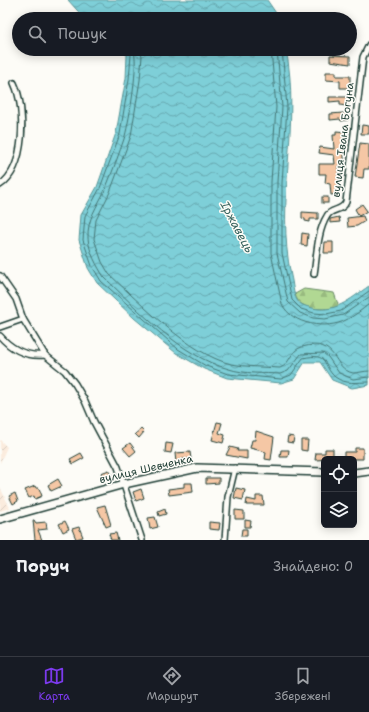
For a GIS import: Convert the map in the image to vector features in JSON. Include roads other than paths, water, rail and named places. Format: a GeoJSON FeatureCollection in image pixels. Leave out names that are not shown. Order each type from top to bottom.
{"type":"FeatureCollection","features":[{"type":"Feature","properties":{"kind":"street","name":"вулиця Івана Богуна"},"geometry":{"type":"LineString","coordinates":[[314,274],[322,228],[326,217],[328,214],[342,209],[346,202],[363,58],[369,45]]}},
{"type":"Feature","properties":{"kind":"street"},"geometry":{"type":"LineString","coordinates":[[0,185],[8,180],[16,165],[22,129],[21,106],[14,83]]}},
{"type":"Feature","properties":{"kind":"street"},"geometry":{"type":"LineString","coordinates":[[0,276],[16,298],[23,319],[46,355],[65,371],[75,384],[118,467],[142,540]]}},
{"type":"Feature","properties":{"kind":"street"},"geometry":{"type":"LineString","coordinates":[[0,327],[23,319]]}},
{"type":"Feature","properties":{"kind":"street"},"geometry":{"type":"LineString","coordinates":[[0,336],[19,352],[36,356],[46,355]]}},
{"type":"Feature","properties":{"kind":"street","name":"вулиця Шевченка"},"geometry":{"type":"LineString","coordinates":[[0,519],[124,484],[198,468],[321,472]]}},
{"type":"Feature","properties":{"kind":"street"},"geometry":{"type":"LineString","coordinates":[[225,540],[228,497],[235,468]]}},
{"type":"Feature","properties":{"kind":"street"},"geometry":{"type":"LineString","coordinates":[[357,473],[369,471]]}},
{"type":"Feature","properties":{"kind":"water"},"geometry":{"type":"Polygon","coordinates":[[[68,0],[267,0],[275,12],[79,12],[68,0]]]}},
{"type":"Feature","properties":{"kind":"water","name":"Іржавець"},"geometry":{"type":"Polygon","coordinates":[[[127,56],[287,56],[290,77],[291,106],[286,191],[286,219],[287,248],[294,292],[297,300],[302,305],[318,309],[326,309],[341,304],[369,286],[369,385],[352,388],[332,380],[320,362],[305,362],[294,379],[281,383],[227,378],[204,369],[176,353],[134,318],[97,283],[88,268],[79,240],[81,215],[97,187],[116,133],[126,78],[127,56]]]}}]}
